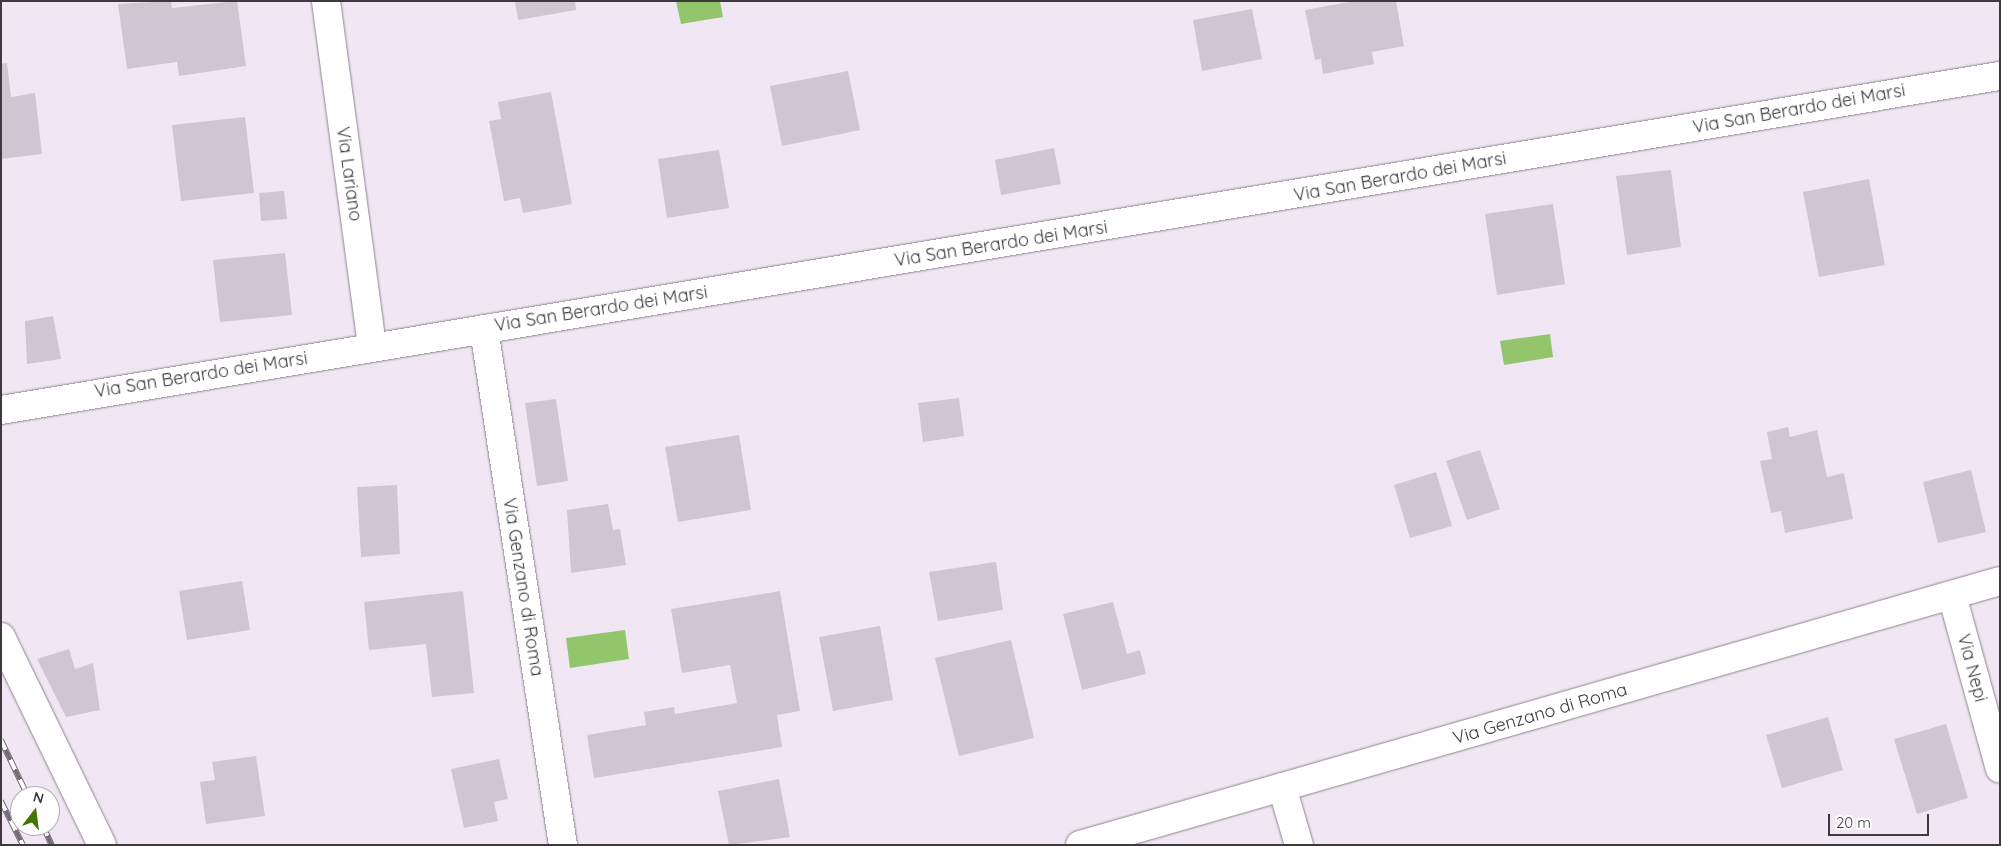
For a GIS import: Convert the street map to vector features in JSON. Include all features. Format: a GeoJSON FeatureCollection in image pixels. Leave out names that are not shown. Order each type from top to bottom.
{"type":"FeatureCollection","features":[{"type":"Feature","properties":{"kind":"street","name":"Via Lariano"},"geometry":{"type":"LineString","coordinates":[[326,1],[372,347]]}},
{"type":"Feature","properties":{"kind":"street","name":"Via San Berardo dei Marsi"},"geometry":{"type":"LineString","coordinates":[[1,410],[2000,76]]}},
{"type":"Feature","properties":{"kind":"street","name":"Via Genzano di Roma"},"geometry":{"type":"LineString","coordinates":[[484,329],[563,845]]}},
{"type":"Feature","properties":{"kind":"street","name":"Via Genzano di Roma"},"geometry":{"type":"LineString","coordinates":[[1080,845],[2000,581]]}},
{"type":"Feature","properties":{"kind":"street","name":"Via Nepi"},"geometry":{"type":"LineString","coordinates":[[1952,595],[2000,769]]}},
{"type":"Feature","properties":{"kind":"street"},"geometry":{"type":"LineString","coordinates":[[1,637],[102,845]]}},
{"type":"Feature","properties":{"kind":"street"},"geometry":{"type":"LineString","coordinates":[[1282,787],[1299,845]]}},
{"type":"Feature","properties":{"kind":"shaded area"},"geometry":{"type":"Polygon","coordinates":[[[676,1],[720,1],[723,17],[681,24],[676,1]]]}},
{"type":"Feature","properties":{"kind":"shaded area"},"geometry":{"type":"Polygon","coordinates":[[[1550,334],[1553,357],[1504,365],[1500,341],[1550,334]]]}},
{"type":"Feature","properties":{"kind":"shaded area"},"geometry":{"type":"Polygon","coordinates":[[[625,630],[629,659],[570,668],[566,638],[625,630]]]}},
{"type":"Feature","properties":{"kind":"building"},"geometry":{"type":"Polygon","coordinates":[[[171,1],[172,8],[237,1],[246,66],[179,76],[177,62],[127,69],[118,4],[171,1]]]}},
{"type":"Feature","properties":{"kind":"building"},"geometry":{"type":"Polygon","coordinates":[[[515,1],[575,1],[576,10],[518,20],[515,1]]]}},
{"type":"Feature","properties":{"kind":"building"},"geometry":{"type":"Polygon","coordinates":[[[1354,1],[1396,1],[1404,46],[1372,52],[1374,64],[1323,74],[1321,59],[1315,60],[1305,10],[1354,1]]]}},
{"type":"Feature","properties":{"kind":"building"},"geometry":{"type":"Polygon","coordinates":[[[1252,9],[1262,59],[1202,71],[1193,20],[1252,9]]]}},
{"type":"Feature","properties":{"kind":"building"},"geometry":{"type":"Polygon","coordinates":[[[7,63],[11,97],[35,93],[42,154],[1,159],[1,64],[7,63]]]}},
{"type":"Feature","properties":{"kind":"building"},"geometry":{"type":"Polygon","coordinates":[[[848,71],[860,130],[782,146],[770,86],[848,71]]]}},
{"type":"Feature","properties":{"kind":"building"},"geometry":{"type":"Polygon","coordinates":[[[551,92],[572,204],[523,213],[520,198],[504,201],[489,121],[501,119],[498,102],[551,92]]]}},
{"type":"Feature","properties":{"kind":"building"},"geometry":{"type":"Polygon","coordinates":[[[245,117],[254,193],[181,201],[172,125],[245,117]]]}},
{"type":"Feature","properties":{"kind":"building"},"geometry":{"type":"Polygon","coordinates":[[[1054,148],[1061,184],[1001,195],[995,160],[1054,148]]]}},
{"type":"Feature","properties":{"kind":"building"},"geometry":{"type":"Polygon","coordinates":[[[719,150],[729,208],[667,218],[658,159],[719,150]]]}},
{"type":"Feature","properties":{"kind":"building"},"geometry":{"type":"Polygon","coordinates":[[[1671,170],[1681,247],[1627,255],[1616,176],[1671,170]]]}},
{"type":"Feature","properties":{"kind":"building"},"geometry":{"type":"Polygon","coordinates":[[[1869,179],[1885,265],[1819,277],[1803,192],[1869,179]]]}},
{"type":"Feature","properties":{"kind":"building"},"geometry":{"type":"Polygon","coordinates":[[[284,191],[287,219],[261,221],[259,193],[284,191]]]}},
{"type":"Feature","properties":{"kind":"building"},"geometry":{"type":"Polygon","coordinates":[[[1553,204],[1565,284],[1497,295],[1485,214],[1553,204]]]}},
{"type":"Feature","properties":{"kind":"building"},"geometry":{"type":"Polygon","coordinates":[[[285,253],[292,315],[220,322],[213,260],[285,253]]]}},
{"type":"Feature","properties":{"kind":"building"},"geometry":{"type":"Polygon","coordinates":[[[53,316],[61,359],[27,364],[25,321],[53,316]]]}},
{"type":"Feature","properties":{"kind":"building"},"geometry":{"type":"Polygon","coordinates":[[[959,398],[964,436],[923,442],[918,403],[959,398]]]}},
{"type":"Feature","properties":{"kind":"building"},"geometry":{"type":"Polygon","coordinates":[[[556,399],[568,481],[537,486],[525,403],[556,399]]]}},
{"type":"Feature","properties":{"kind":"building"},"geometry":{"type":"Polygon","coordinates":[[[1788,427],[1790,437],[1817,430],[1827,477],[1844,473],[1853,519],[1785,533],[1781,511],[1771,513],[1760,461],[1772,459],[1767,432],[1788,427]]]}},
{"type":"Feature","properties":{"kind":"building"},"geometry":{"type":"Polygon","coordinates":[[[739,435],[751,510],[678,522],[665,447],[739,435]]]}},
{"type":"Feature","properties":{"kind":"building"},"geometry":{"type":"Polygon","coordinates":[[[1480,450],[1500,509],[1467,520],[1446,461],[1480,450]]]}},
{"type":"Feature","properties":{"kind":"building"},"geometry":{"type":"Polygon","coordinates":[[[1971,470],[1986,532],[1938,543],[1923,482],[1971,470]]]}},
{"type":"Feature","properties":{"kind":"building"},"geometry":{"type":"Polygon","coordinates":[[[1436,472],[1452,526],[1410,538],[1394,485],[1436,472]]]}},
{"type":"Feature","properties":{"kind":"building"},"geometry":{"type":"Polygon","coordinates":[[[397,485],[400,554],[361,557],[357,487],[397,485]]]}},
{"type":"Feature","properties":{"kind":"building"},"geometry":{"type":"Polygon","coordinates":[[[608,504],[613,530],[620,529],[626,565],[571,573],[567,510],[608,504]]]}},
{"type":"Feature","properties":{"kind":"building"},"geometry":{"type":"Polygon","coordinates":[[[996,562],[1003,610],[938,621],[929,572],[996,562]]]}},
{"type":"Feature","properties":{"kind":"building"},"geometry":{"type":"Polygon","coordinates":[[[242,581],[250,630],[187,640],[179,591],[242,581]]]}},
{"type":"Feature","properties":{"kind":"building"},"geometry":{"type":"Polygon","coordinates":[[[463,591],[474,693],[432,697],[426,644],[369,650],[364,602],[463,591]]]}},
{"type":"Feature","properties":{"kind":"building"},"geometry":{"type":"Polygon","coordinates":[[[780,591],[800,711],[777,715],[782,747],[594,778],[587,735],[646,725],[644,712],[674,707],[675,714],[737,703],[730,665],[682,673],[671,609],[780,591]]]}},
{"type":"Feature","properties":{"kind":"building"},"geometry":{"type":"Polygon","coordinates":[[[1113,602],[1127,654],[1140,650],[1146,674],[1082,690],[1063,614],[1113,602]]]}},
{"type":"Feature","properties":{"kind":"building"},"geometry":{"type":"Polygon","coordinates":[[[880,626],[893,700],[833,711],[819,637],[880,626]]]}},
{"type":"Feature","properties":{"kind":"building"},"geometry":{"type":"Polygon","coordinates":[[[1011,640],[1034,738],[959,756],[935,658],[1011,640]]]}},
{"type":"Feature","properties":{"kind":"building"},"geometry":{"type":"Polygon","coordinates":[[[69,649],[75,669],[93,663],[100,710],[66,717],[37,659],[69,649]]]}},
{"type":"Feature","properties":{"kind":"building"},"geometry":{"type":"Polygon","coordinates":[[[1828,717],[1843,770],[1782,788],[1766,735],[1828,717]]]}},
{"type":"Feature","properties":{"kind":"building"},"geometry":{"type":"Polygon","coordinates":[[[1946,724],[1968,798],[1917,814],[1894,739],[1946,724]]]}},
{"type":"Feature","properties":{"kind":"building"},"geometry":{"type":"Polygon","coordinates":[[[256,756],[265,816],[206,824],[200,782],[215,780],[212,762],[256,756]]]}},
{"type":"Feature","properties":{"kind":"building"},"geometry":{"type":"Polygon","coordinates":[[[499,759],[508,799],[494,802],[498,821],[464,828],[451,769],[499,759]]]}},
{"type":"Feature","properties":{"kind":"building"},"geometry":{"type":"Polygon","coordinates":[[[779,779],[790,837],[729,845],[718,791],[779,779]]]}},
{"type":"Feature","properties":{"kind":"railway"},"geometry":{"type":"LineString","coordinates":[[1,740],[23,786]]}},
{"type":"Feature","properties":{"kind":"railway"},"geometry":{"type":"LineString","coordinates":[[1,801],[23,845]]}},
{"type":"Feature","properties":{"kind":"railway"},"geometry":{"type":"LineString","coordinates":[[48,836],[52,845]]}}]}
